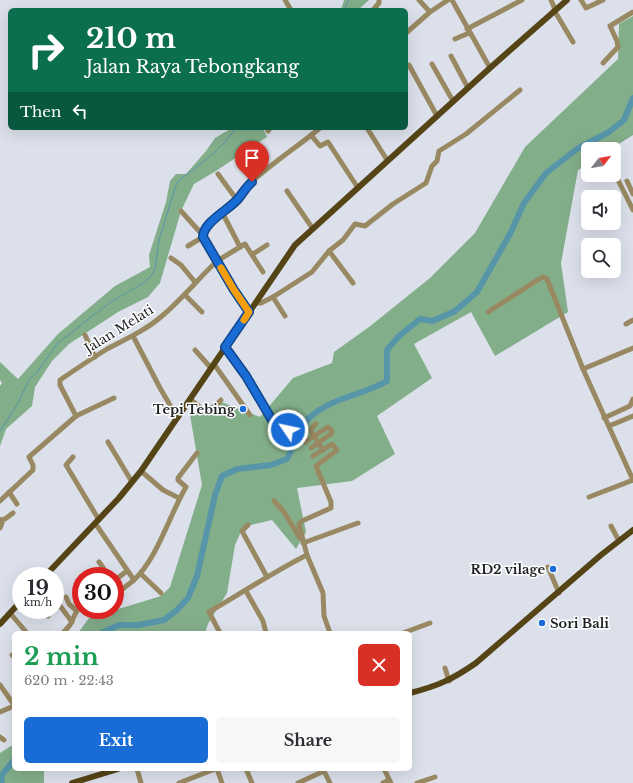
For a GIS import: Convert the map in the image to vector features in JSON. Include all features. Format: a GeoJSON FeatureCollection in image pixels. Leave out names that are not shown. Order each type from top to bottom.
{"type":"FeatureCollection","features":[{"type":"Feature","properties":{"kind":"main road"},"geometry":{"type":"LineString","coordinates":[[54,567],[119,498],[141,471],[289,253],[387,160],[567,0]]}},
{"type":"Feature","properties":{"kind":"main road"},"geometry":{"type":"LineString","coordinates":[[412,692],[449,680],[480,661],[619,540],[633,530]]}},
{"type":"Feature","properties":{"kind":"main road"},"geometry":{"type":"LineString","coordinates":[[0,624],[10,613]]}},
{"type":"Feature","properties":{"kind":"main road"},"geometry":{"type":"LineString","coordinates":[[72,783],[111,771]]}},
{"type":"Feature","properties":{"kind":"street"},"geometry":{"type":"LineString","coordinates":[[419,0],[430,12]]}},
{"type":"Feature","properties":{"kind":"street"},"geometry":{"type":"LineString","coordinates":[[408,31],[430,12],[448,0]]}},
{"type":"Feature","properties":{"kind":"street"},"geometry":{"type":"LineString","coordinates":[[452,0],[490,68]]}},
{"type":"Feature","properties":{"kind":"street"},"geometry":{"type":"LineString","coordinates":[[455,39],[522,0]]}},
{"type":"Feature","properties":{"kind":"street"},"geometry":{"type":"LineString","coordinates":[[551,0],[554,10],[573,42]]}},
{"type":"Feature","properties":{"kind":"street"},"geometry":{"type":"LineString","coordinates":[[581,0],[586,8],[603,0]]}},
{"type":"Feature","properties":{"kind":"street"},"geometry":{"type":"LineString","coordinates":[[603,63],[618,47],[610,26],[633,12]]}},
{"type":"Feature","properties":{"kind":"street"},"geometry":{"type":"LineString","coordinates":[[451,56],[468,88]]}},
{"type":"Feature","properties":{"kind":"street"},"geometry":{"type":"LineString","coordinates":[[432,64],[453,101]]}},
{"type":"Feature","properties":{"kind":"street"},"geometry":{"type":"LineString","coordinates":[[409,65],[437,116]]}},
{"type":"Feature","properties":{"kind":"street"},"geometry":{"type":"LineString","coordinates":[[255,303],[261,303],[273,297],[312,272],[329,251],[343,240],[355,224],[365,226],[393,204],[423,186],[429,179],[432,166],[436,162],[439,151],[466,134],[520,90]]}},
{"type":"Feature","properties":{"kind":"street"},"geometry":{"type":"LineString","coordinates":[[188,246],[203,235],[211,222],[238,200],[244,189],[317,130]]}},
{"type":"Feature","properties":{"kind":"street"},"geometry":{"type":"LineString","coordinates":[[368,130],[387,160]]}},
{"type":"Feature","properties":{"kind":"street"},"geometry":{"type":"LineString","coordinates":[[311,135],[320,146],[328,142],[358,188]]}},
{"type":"Feature","properties":{"kind":"street"},"geometry":{"type":"LineString","coordinates":[[218,174],[238,200]]}},
{"type":"Feature","properties":{"kind":"street"},"geometry":{"type":"LineString","coordinates":[[627,181],[633,194]]}},
{"type":"Feature","properties":{"kind":"street"},"geometry":{"type":"LineString","coordinates":[[619,182],[632,203],[633,210]]}},
{"type":"Feature","properties":{"kind":"street"},"geometry":{"type":"LineString","coordinates":[[287,191],[313,229]]}},
{"type":"Feature","properties":{"kind":"street"},"geometry":{"type":"LineString","coordinates":[[181,211],[203,235],[234,290],[249,312]]}},
{"type":"Feature","properties":{"kind":"street"},"geometry":{"type":"LineString","coordinates":[[222,212],[240,247],[246,244],[262,272]]}},
{"type":"Feature","properties":{"kind":"street"},"geometry":{"type":"LineString","coordinates":[[252,254],[266,245]]}},
{"type":"Feature","properties":{"kind":"street","name":"Jalan Melati"},"geometry":{"type":"LineString","coordinates":[[76,416],[59,382],[95,356],[133,336],[162,316],[185,295],[195,282],[217,261],[240,247]]}},
{"type":"Feature","properties":{"kind":"street"},"geometry":{"type":"LineString","coordinates":[[329,251],[353,283]]}},
{"type":"Feature","properties":{"kind":"street"},"geometry":{"type":"LineString","coordinates":[[171,258],[181,265],[195,282]]}},
{"type":"Feature","properties":{"kind":"street"},"geometry":{"type":"LineString","coordinates":[[488,312],[539,279],[543,277],[546,278],[564,318],[583,369],[604,418],[633,480],[589,497]]}},
{"type":"Feature","properties":{"kind":"street"},"geometry":{"type":"LineString","coordinates":[[185,295],[202,312]]}},
{"type":"Feature","properties":{"kind":"street"},"geometry":{"type":"LineString","coordinates":[[273,297],[285,316]]}},
{"type":"Feature","properties":{"kind":"street"},"geometry":{"type":"LineString","coordinates":[[626,324],[633,320]]}},
{"type":"Feature","properties":{"kind":"street"},"geometry":{"type":"LineString","coordinates":[[84,335],[95,356]]}},
{"type":"Feature","properties":{"kind":"street"},"geometry":{"type":"LineString","coordinates":[[133,336],[177,417]]}},
{"type":"Feature","properties":{"kind":"street"},"geometry":{"type":"LineString","coordinates":[[225,347],[246,376],[270,417],[288,430]]}},
{"type":"Feature","properties":{"kind":"street"},"geometry":{"type":"LineString","coordinates":[[583,369],[633,348]]}},
{"type":"Feature","properties":{"kind":"street"},"geometry":{"type":"LineString","coordinates":[[196,350],[213,366],[250,415]]}},
{"type":"Feature","properties":{"kind":"street"},"geometry":{"type":"LineString","coordinates":[[0,501],[34,469],[30,457],[76,416],[114,398]]}},
{"type":"Feature","properties":{"kind":"street"},"geometry":{"type":"LineString","coordinates":[[190,399],[206,412],[213,409],[221,400]]}},
{"type":"Feature","properties":{"kind":"street"},"geometry":{"type":"LineString","coordinates":[[604,418],[630,406],[632,400]]}},
{"type":"Feature","properties":{"kind":"street"},"geometry":{"type":"LineString","coordinates":[[278,424],[285,411]]}},
{"type":"Feature","properties":{"kind":"street"},"geometry":{"type":"LineString","coordinates":[[609,426],[633,416]]}},
{"type":"Feature","properties":{"kind":"street"},"geometry":{"type":"LineString","coordinates":[[316,424],[310,430],[323,450]]}},
{"type":"Feature","properties":{"kind":"street"},"geometry":{"type":"LineString","coordinates":[[305,442],[328,427],[332,431],[332,433],[311,448]]}},
{"type":"Feature","properties":{"kind":"street"},"geometry":{"type":"LineString","coordinates":[[108,442],[132,482]]}},
{"type":"Feature","properties":{"kind":"street"},"geometry":{"type":"LineString","coordinates":[[313,456],[332,444],[337,450],[316,466],[332,506],[300,522],[303,542],[307,555],[323,593],[324,616],[329,631]]}},
{"type":"Feature","properties":{"kind":"street"},"geometry":{"type":"LineString","coordinates":[[124,588],[140,574],[158,545],[186,486],[178,480],[178,478],[197,453]]}},
{"type":"Feature","properties":{"kind":"street"},"geometry":{"type":"LineString","coordinates":[[73,457],[66,466],[97,522],[134,580]]}},
{"type":"Feature","properties":{"kind":"street"},"geometry":{"type":"LineString","coordinates":[[141,471],[163,490],[179,498]]}},
{"type":"Feature","properties":{"kind":"street"},"geometry":{"type":"LineString","coordinates":[[9,492],[17,504]]}},
{"type":"Feature","properties":{"kind":"street"},"geometry":{"type":"LineString","coordinates":[[274,501],[284,512],[303,542]]}},
{"type":"Feature","properties":{"kind":"street"},"geometry":{"type":"LineString","coordinates":[[0,528],[2,523],[0,520],[5,519],[13,513]]}},
{"type":"Feature","properties":{"kind":"street"},"geometry":{"type":"LineString","coordinates":[[303,542],[358,523]]}},
{"type":"Feature","properties":{"kind":"street"},"geometry":{"type":"LineString","coordinates":[[248,525],[242,531],[267,576]]}},
{"type":"Feature","properties":{"kind":"street"},"geometry":{"type":"LineString","coordinates":[[611,526],[619,540]]}},
{"type":"Feature","properties":{"kind":"street"},"geometry":{"type":"LineString","coordinates":[[219,631],[209,612],[246,591],[267,576],[307,555]]}},
{"type":"Feature","properties":{"kind":"street"},"geometry":{"type":"LineString","coordinates":[[99,562],[103,567]]}},
{"type":"Feature","properties":{"kind":"street"},"geometry":{"type":"LineString","coordinates":[[548,567],[559,593]]}},
{"type":"Feature","properties":{"kind":"street"},"geometry":{"type":"LineString","coordinates":[[140,574],[161,593]]}},
{"type":"Feature","properties":{"kind":"street"},"geometry":{"type":"LineString","coordinates":[[246,591],[263,621],[266,631]]}},
{"type":"Feature","properties":{"kind":"street"},"geometry":{"type":"LineString","coordinates":[[66,597],[72,607]]}},
{"type":"Feature","properties":{"kind":"street"},"geometry":{"type":"LineString","coordinates":[[64,611],[72,622]]}},
{"type":"Feature","properties":{"kind":"street"},"geometry":{"type":"LineString","coordinates":[[10,613],[25,631]]}},
{"type":"Feature","properties":{"kind":"street"},"geometry":{"type":"LineString","coordinates":[[65,631],[73,619]]}},
{"type":"Feature","properties":{"kind":"street"},"geometry":{"type":"LineString","coordinates":[[408,631],[430,623]]}},
{"type":"Feature","properties":{"kind":"street"},"geometry":{"type":"LineString","coordinates":[[445,668],[449,680]]}},
{"type":"Feature","properties":{"kind":"street"},"geometry":{"type":"LineString","coordinates":[[0,685],[12,703]]}},
{"type":"Feature","properties":{"kind":"street"},"geometry":{"type":"LineString","coordinates":[[0,712],[12,707]]}},
{"type":"Feature","properties":{"kind":"street"},"geometry":{"type":"LineString","coordinates":[[138,771],[141,783]]}},
{"type":"Feature","properties":{"kind":"street"},"geometry":{"type":"LineString","coordinates":[[179,783],[211,771]]}},
{"type":"Feature","properties":{"kind":"street"},"geometry":{"type":"LineString","coordinates":[[217,771],[222,783]]}},
{"type":"Feature","properties":{"kind":"street"},"geometry":{"type":"LineString","coordinates":[[247,771],[252,783]]}},
{"type":"Feature","properties":{"kind":"street"},"geometry":{"type":"LineString","coordinates":[[298,783],[323,771]]}},
{"type":"Feature","properties":{"kind":"street"},"geometry":{"type":"LineString","coordinates":[[325,771],[330,783]]}},
{"type":"Feature","properties":{"kind":"street"},"geometry":{"type":"LineString","coordinates":[[383,783],[390,781],[385,771]]}},
{"type":"Feature","properties":{"kind":"street"},"geometry":{"type":"LineString","coordinates":[[417,783],[436,777]]}},
{"type":"Feature","properties":{"kind":"green space"},"geometry":{"type":"Polygon","coordinates":[[[344,0],[369,0],[360,8],[342,8],[344,0]]]}},
{"type":"Feature","properties":{"kind":"green space"},"geometry":{"type":"Polygon","coordinates":[[[633,16],[633,135],[621,143],[581,142],[581,168],[578,170],[561,263],[568,312],[495,356],[471,312],[414,344],[432,378],[377,416],[395,454],[352,481],[297,488],[306,532],[296,549],[272,520],[243,527],[235,545],[227,593],[208,624],[206,631],[79,631],[88,619],[124,619],[124,607],[161,596],[170,587],[202,485],[190,415],[219,401],[260,417],[293,378],[332,363],[334,352],[369,327],[430,278],[475,233],[525,147],[618,59],[619,24],[633,16]]]}},
{"type":"Feature","properties":{"kind":"green space"},"geometry":{"type":"Polygon","coordinates":[[[229,130],[264,130],[267,137],[194,184],[181,211],[160,283],[148,297],[118,312],[69,344],[52,361],[35,387],[32,406],[6,429],[0,446],[0,386],[2,383],[0,380],[0,362],[18,379],[58,334],[115,286],[150,267],[149,255],[166,202],[170,181],[176,174],[186,174],[215,138],[229,130]]]}},
{"type":"Feature","properties":{"kind":"green space"},"geometry":{"type":"Polygon","coordinates":[[[12,745],[12,771],[44,771],[44,783],[0,783],[0,753],[12,745]]]}},
{"type":"Feature","properties":{"kind":"waterway"},"geometry":{"type":"LineString","coordinates":[[345,8],[349,0]]}},
{"type":"Feature","properties":{"kind":"waterway"},"geometry":{"type":"LineString","coordinates":[[106,631],[119,625],[138,625],[164,620],[177,610],[188,598],[197,576],[215,495],[222,476],[237,469],[271,465],[287,459],[303,425],[314,414],[334,402],[366,391],[387,381],[387,350],[399,336],[420,319],[433,321],[455,311],[477,292],[511,232],[524,203],[546,173],[577,149],[609,132],[624,120],[633,98]]}},
{"type":"Feature","properties":{"kind":"waterway"},"geometry":{"type":"LineString","coordinates":[[0,431],[17,405],[29,380],[38,371],[57,344],[100,310],[142,284],[150,277],[155,269],[159,240],[177,182],[213,154],[234,130]]}},
{"type":"Feature","properties":{"kind":"waterway"},"geometry":{"type":"LineString","coordinates":[[2,783],[1,776],[12,762]]}},
{"type":"Feature","properties":{"kind":"slow traffic"},"geometry":{"type":"LineString","coordinates":[[221,268],[249,312],[244,320]]}},
{"type":"Feature","properties":{"kind":"place","name":"Tepi Tebing"},"geometry":{"type":"Point","coordinates":[243,409]}},
{"type":"Feature","properties":{"kind":"place","name":"RD2 vilage"},"geometry":{"type":"Point","coordinates":[553,569]}},
{"type":"Feature","properties":{"kind":"place","name":"Sori Bali"},"geometry":{"type":"Point","coordinates":[542,623]}},
{"type":"Feature","properties":{"kind":"route"},"geometry":{"type":"LineString","coordinates":[[252,182],[244,189],[238,200],[211,222],[203,233],[203,237],[234,290],[249,312],[225,347],[246,376],[272,420],[288,430]]}}]}
